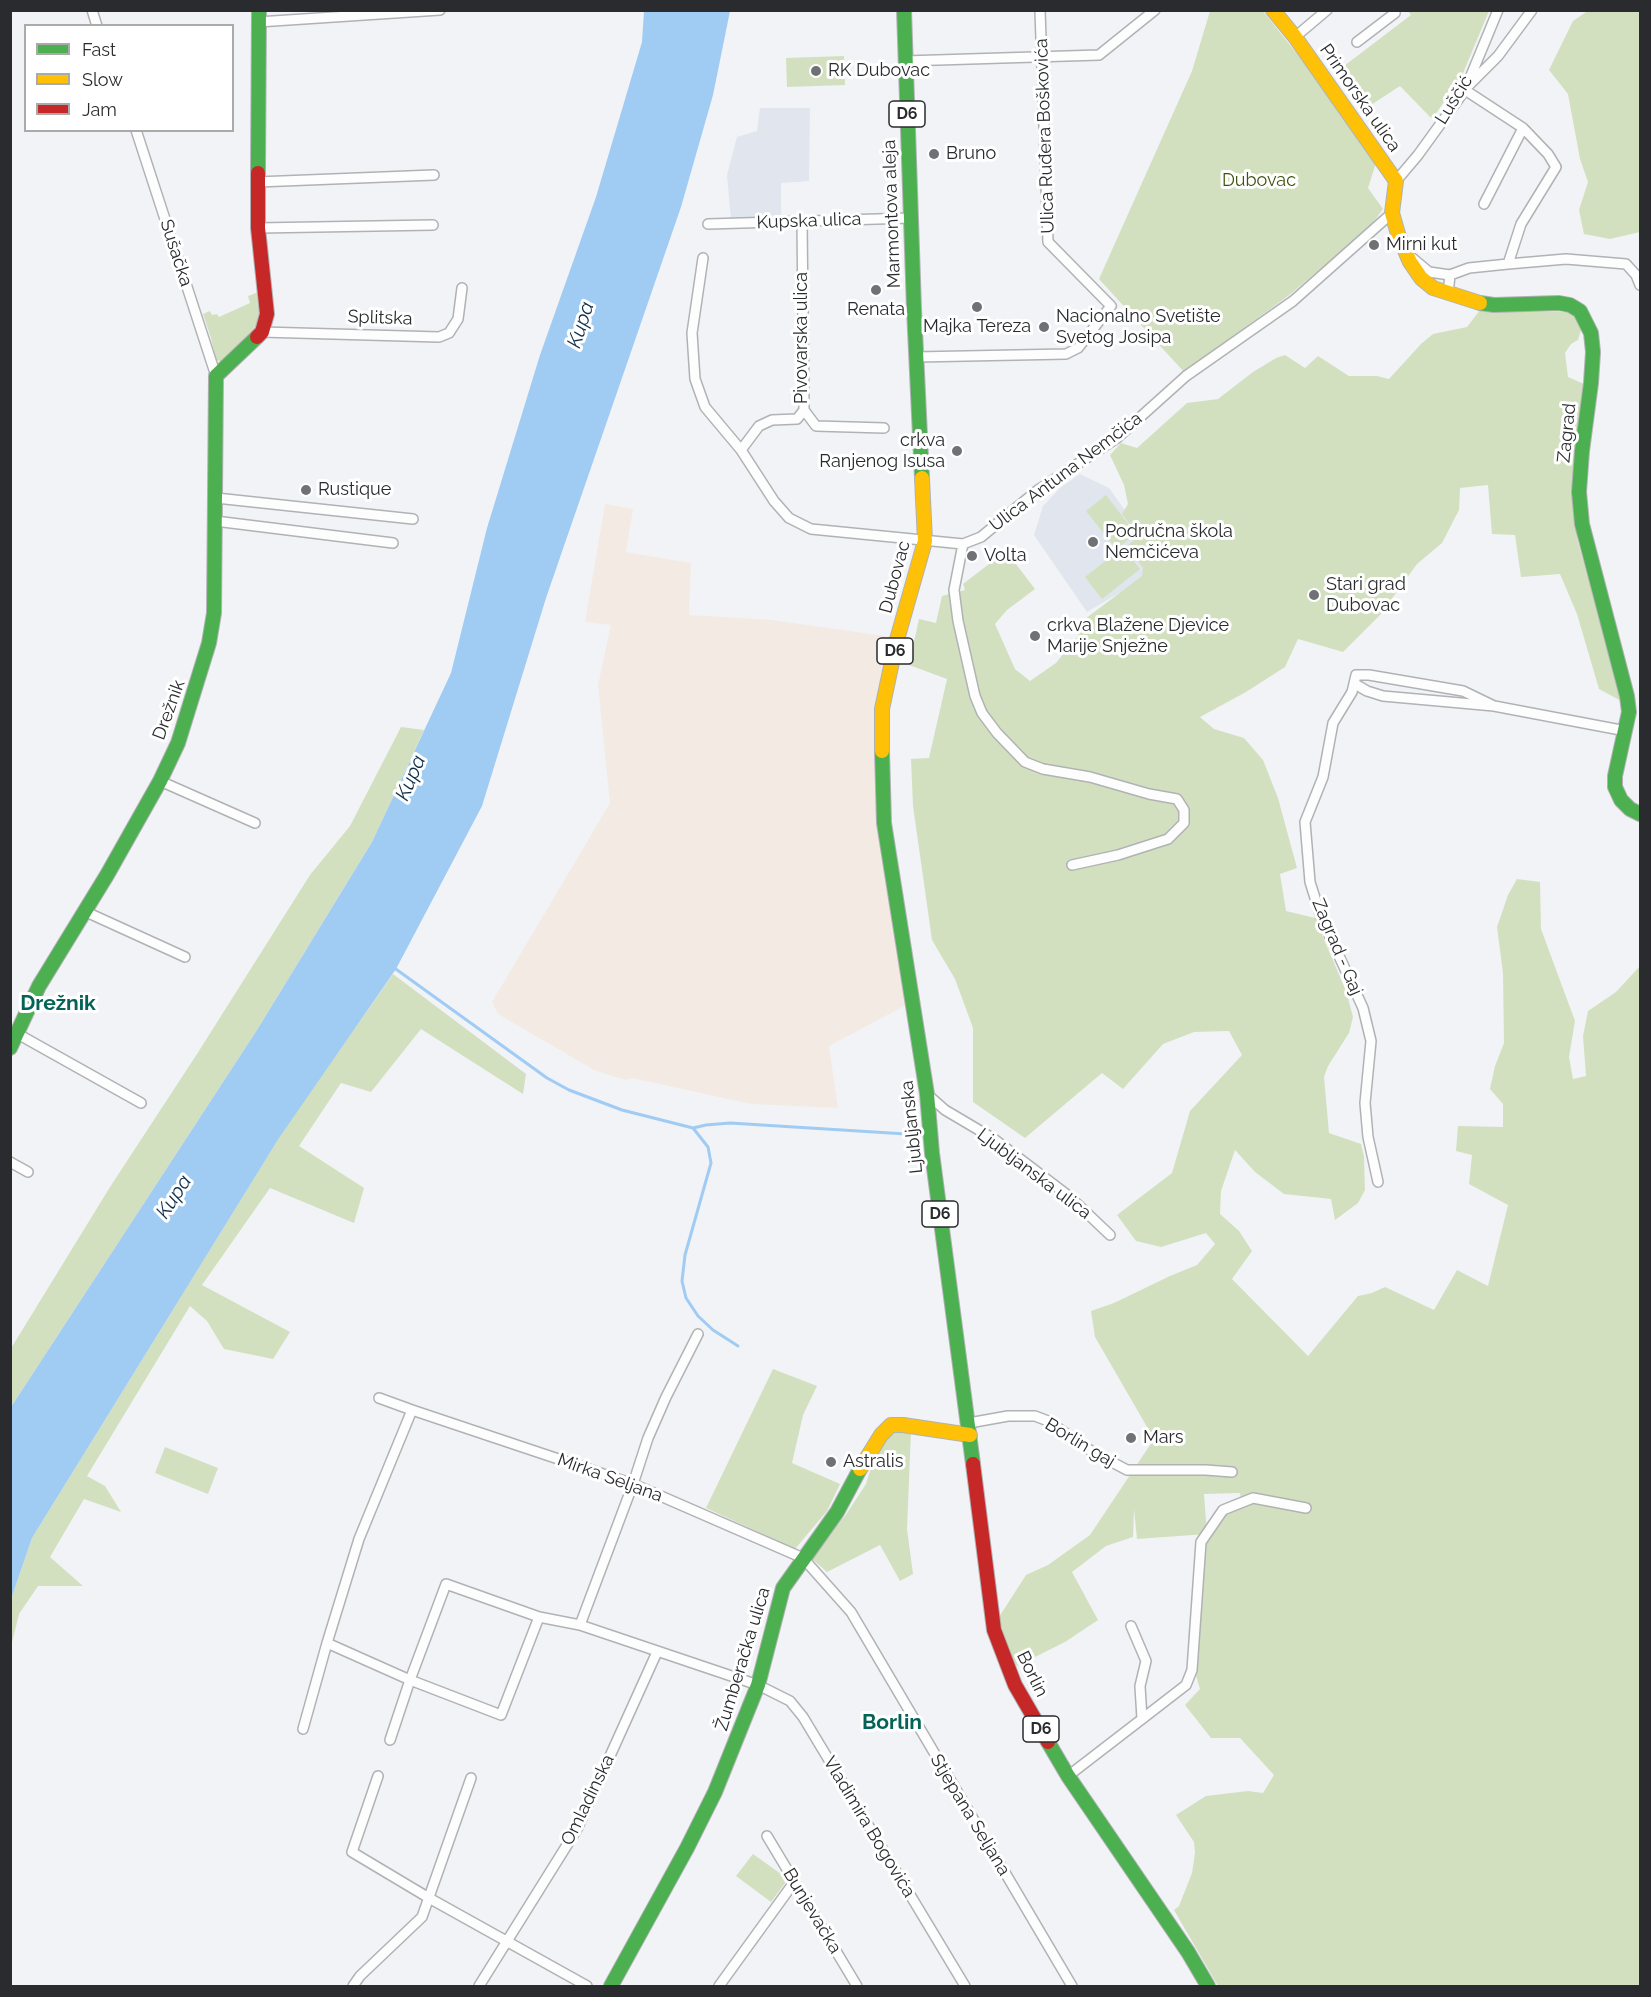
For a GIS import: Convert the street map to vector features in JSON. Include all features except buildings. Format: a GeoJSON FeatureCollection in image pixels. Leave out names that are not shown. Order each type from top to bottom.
{"type":"FeatureCollection","features":[{"type":"Feature","properties":{"kind":"main road","name":"Marmontova aleja"},"geometry":{"type":"LineString","coordinates":[[904,10],[914,309]]}},
{"type":"Feature","properties":{"kind":"main road","name":"Primorska ulica"},"geometry":{"type":"LineString","coordinates":[[1273,10],[1295,37],[1396,181]]}},
{"type":"Feature","properties":{"kind":"main road"},"geometry":{"type":"LineString","coordinates":[[216,376],[262,332],[267,314],[258,228],[259,16]]}},
{"type":"Feature","properties":{"kind":"main road","name":"Zagrad"},"geometry":{"type":"LineString","coordinates":[[1396,181],[1392,213],[1398,234],[1410,262],[1421,278],[1433,288],[1494,305],[1559,303],[1570,305],[1580,311],[1586,320],[1591,333],[1593,352],[1582,451],[1580,492],[1582,524],[1628,696],[1629,712],[1618,759],[1615,787],[1621,800],[1630,809],[1641,814]]}},
{"type":"Feature","properties":{"kind":"main road","name":"Dubovac"},"geometry":{"type":"LineString","coordinates":[[912,994],[884,823],[881,749],[882,709],[896,644],[924,541],[914,309]]}},
{"type":"Feature","properties":{"kind":"main road","name":"Drežnik"},"geometry":{"type":"LineString","coordinates":[[10,1048],[39,986],[160,781],[178,742],[199,679],[214,613],[216,376]]}},
{"type":"Feature","properties":{"kind":"main road","name":"Ljubljanska"},"geometry":{"type":"LineString","coordinates":[[912,994],[927,1094],[932,1154],[969,1429]]}},
{"type":"Feature","properties":{"kind":"main road","name":"Žumberačka ulica"},"geometry":{"type":"LineString","coordinates":[[611,1986],[664,1892],[715,1792],[758,1685],[783,1588],[802,1558],[837,1512],[868,1455],[881,1435],[891,1425],[969,1429]]}},
{"type":"Feature","properties":{"kind":"main road","name":"Borlin"},"geometry":{"type":"LineString","coordinates":[[969,1429],[994,1630],[1015,1685],[1068,1776],[1188,1952],[1208,1986]]}},
{"type":"Feature","properties":{"kind":"street"},"geometry":{"type":"LineString","coordinates":[[259,16],[440,10]]}},
{"type":"Feature","properties":{"kind":"street","name":"Ulica Ruđera Boškovića"},"geometry":{"type":"LineString","coordinates":[[916,357],[1066,354],[1078,348],[1111,306],[1048,242],[1040,10]]}},
{"type":"Feature","properties":{"kind":"street"},"geometry":{"type":"LineString","coordinates":[[905,62],[1099,55],[1155,10]]}},
{"type":"Feature","properties":{"kind":"street","name":"Primorska ulica"},"geometry":{"type":"LineString","coordinates":[[1295,37],[1327,10]]}},
{"type":"Feature","properties":{"kind":"street"},"geometry":{"type":"LineString","coordinates":[[1357,42],[1395,13],[1393,10]]}},
{"type":"Feature","properties":{"kind":"street","name":"Luščić"},"geometry":{"type":"LineString","coordinates":[[1396,181],[1418,155],[1464,90],[1498,10]]}},
{"type":"Feature","properties":{"kind":"street"},"geometry":{"type":"LineString","coordinates":[[1508,264],[1521,224],[1556,167],[1548,154],[1523,128],[1464,90],[1498,56],[1532,10]]}},
{"type":"Feature","properties":{"kind":"street"},"geometry":{"type":"LineString","coordinates":[[1485,204],[1523,128]]}},
{"type":"Feature","properties":{"kind":"street","name":"Sušačka"},"geometry":{"type":"LineString","coordinates":[[137,132],[216,376]]}},
{"type":"Feature","properties":{"kind":"street"},"geometry":{"type":"LineString","coordinates":[[257,182],[435,175]]}},
{"type":"Feature","properties":{"kind":"street","name":"Ulica Antuna Nemčića"},"geometry":{"type":"LineString","coordinates":[[963,544],[981,537],[1038,490],[1117,438],[1186,376],[1293,301],[1392,213]]}},
{"type":"Feature","properties":{"kind":"street","name":"Kupska ulica"},"geometry":{"type":"LineString","coordinates":[[708,224],[911,218]]}},
{"type":"Feature","properties":{"kind":"street","name":"Pivovarska ulica"},"geometry":{"type":"LineString","coordinates":[[741,450],[759,426],[772,420],[797,419],[804,410],[802,221]]}},
{"type":"Feature","properties":{"kind":"street"},"geometry":{"type":"LineString","coordinates":[[258,228],[433,225]]}},
{"type":"Feature","properties":{"kind":"street"},"geometry":{"type":"LineString","coordinates":[[1407,253],[1429,272],[1450,275],[1469,268],[1566,259],[1626,264],[1641,285]]}},
{"type":"Feature","properties":{"kind":"street"},"geometry":{"type":"LineString","coordinates":[[703,258],[692,333],[694,379],[705,407],[741,450],[774,501],[789,518],[811,529],[963,544],[954,590],[957,621],[975,696],[982,713],[997,733],[1025,762],[1043,770],[1090,777],[1149,794],[1177,799],[1184,810],[1184,823],[1168,839],[1118,855],[1072,865]]}},
{"type":"Feature","properties":{"kind":"street"},"geometry":{"type":"LineString","coordinates":[[1448,294],[1450,275]]}},
{"type":"Feature","properties":{"kind":"street","name":"Splitska"},"geometry":{"type":"LineString","coordinates":[[262,332],[439,338],[449,333],[458,319],[462,288]]}},
{"type":"Feature","properties":{"kind":"street"},"geometry":{"type":"LineString","coordinates":[[804,410],[816,426],[884,428]]}},
{"type":"Feature","properties":{"kind":"street"},"geometry":{"type":"LineString","coordinates":[[216,498],[412,519]]}},
{"type":"Feature","properties":{"kind":"street"},"geometry":{"type":"LineString","coordinates":[[215,521],[393,543]]}},
{"type":"Feature","properties":{"kind":"street"},"geometry":{"type":"LineString","coordinates":[[1494,706],[1463,691],[1370,675],[1355,680],[1367,691],[1383,696],[1494,706],[1626,731]]}},
{"type":"Feature","properties":{"kind":"street","name":"Zagrad - Gaj"},"geometry":{"type":"LineString","coordinates":[[1355,680],[1333,723],[1323,777],[1305,822],[1310,882],[1321,917],[1363,1008],[1371,1041],[1365,1103],[1368,1137],[1378,1182]]}},
{"type":"Feature","properties":{"kind":"street"},"geometry":{"type":"LineString","coordinates":[[160,781],[255,823]]}},
{"type":"Feature","properties":{"kind":"street"},"geometry":{"type":"LineString","coordinates":[[84,911],[185,957]]}},
{"type":"Feature","properties":{"kind":"street"},"geometry":{"type":"LineString","coordinates":[[16,1033],[141,1103]]}},
{"type":"Feature","properties":{"kind":"street","name":"Ljubljanska ulica"},"geometry":{"type":"LineString","coordinates":[[927,1094],[945,1110],[994,1139],[1070,1197],[1110,1235]]}},
{"type":"Feature","properties":{"kind":"street"},"geometry":{"type":"LineString","coordinates":[[10,1162],[28,1172]]}},
{"type":"Feature","properties":{"kind":"street"},"geometry":{"type":"LineString","coordinates":[[580,1625],[648,1438],[698,1334]]}},
{"type":"Feature","properties":{"kind":"street","name":"Mirka Seljana"},"geometry":{"type":"LineString","coordinates":[[380,1398],[633,1484],[802,1558]]}},
{"type":"Feature","properties":{"kind":"street"},"geometry":{"type":"LineString","coordinates":[[303,1729],[359,1539],[412,1410]]}},
{"type":"Feature","properties":{"kind":"street","name":"Borlin gaj"},"geometry":{"type":"LineString","coordinates":[[969,1429],[1008,1416],[1035,1416],[1048,1421],[1091,1450],[1127,1470],[1232,1472]]}},
{"type":"Feature","properties":{"kind":"street"},"geometry":{"type":"LineString","coordinates":[[1068,1776],[1186,1685],[1192,1670],[1201,1542],[1223,1510],[1253,1498],[1306,1508]]}},
{"type":"Feature","properties":{"kind":"street","name":"Stjepana Seljana"},"geometry":{"type":"LineString","coordinates":[[802,1558],[850,1612],[1072,1986]]}},
{"type":"Feature","properties":{"kind":"street","name":"Vladimira Bogovića"},"geometry":{"type":"LineString","coordinates":[[410,1680],[446,1584],[538,1617],[580,1625],[758,1685],[790,1701],[803,1717],[965,1986]]}},
{"type":"Feature","properties":{"kind":"street"},"geometry":{"type":"LineString","coordinates":[[327,1643],[410,1680],[501,1715],[538,1617]]}},
{"type":"Feature","properties":{"kind":"street"},"geometry":{"type":"LineString","coordinates":[[1131,1626],[1146,1661],[1140,1686],[1142,1719]]}},
{"type":"Feature","properties":{"kind":"street","name":"Omladinska"},"geometry":{"type":"LineString","coordinates":[[479,1986],[577,1829],[657,1652]]}},
{"type":"Feature","properties":{"kind":"street"},"geometry":{"type":"LineString","coordinates":[[390,1740],[410,1680]]}},
{"type":"Feature","properties":{"kind":"street"},"geometry":{"type":"LineString","coordinates":[[378,1776],[352,1852],[429,1898],[587,1986]]}},
{"type":"Feature","properties":{"kind":"street"},"geometry":{"type":"LineString","coordinates":[[353,1986],[360,1976],[422,1917],[471,1778]]}},
{"type":"Feature","properties":{"kind":"street","name":"Bunjevačka"},"geometry":{"type":"LineString","coordinates":[[767,1836],[857,1986]]}},
{"type":"Feature","properties":{"kind":"street"},"geometry":{"type":"LineString","coordinates":[[719,1986],[795,1881]]}},
{"type":"Feature","properties":{"kind":"shaded area"},"geometry":{"type":"Polygon","coordinates":[[[760,108],[810,108],[809,181],[781,183],[781,218],[731,219],[727,175],[737,137],[757,131],[760,108]]]}},
{"type":"Feature","properties":{"kind":"shaded area","name":"Područna škola Nemčićeva"},"geometry":{"type":"Polygon","coordinates":[[[1080,474],[1109,488],[1152,548],[1153,573],[1087,612],[1034,535],[1043,506],[1060,488],[1080,474]]]}},
{"type":"Feature","properties":{"kind":"shaded area"},"geometry":{"type":"Polygon","coordinates":[[[605,504],[633,509],[626,552],[691,563],[689,615],[772,620],[892,637],[876,707],[910,1003],[829,1046],[838,1108],[751,1104],[632,1078],[625,1080],[594,1070],[498,1014],[492,1002],[610,803],[598,685],[611,625],[585,622],[605,504]]]}},
{"type":"Feature","properties":{"kind":"green space"},"geometry":{"type":"Polygon","coordinates":[[[1589,10],[1640,11],[1640,232],[1610,239],[1584,234],[1579,210],[1588,182],[1580,159],[1568,94],[1549,70],[1573,21],[1589,10]]]}},
{"type":"Feature","properties":{"kind":"green space","name":"Dubovac"},"geometry":{"type":"Polygon","coordinates":[[[1210,11],[1263,11],[1332,98],[1376,163],[1368,188],[1383,209],[1370,227],[1288,296],[1184,372],[1099,279],[1192,71],[1210,11]]]}},
{"type":"Feature","properties":{"kind":"green space"},"geometry":{"type":"Polygon","coordinates":[[[1408,11],[1489,11],[1461,78],[1432,119],[1400,86],[1371,105],[1344,66],[1411,15],[1408,11]]]}},
{"type":"Feature","properties":{"kind":"green space","name":"RK Dubovac"},"geometry":{"type":"Polygon","coordinates":[[[844,56],[845,85],[787,87],[786,58],[844,56]]]}},
{"type":"Feature","properties":{"kind":"green space"},"geometry":{"type":"Polygon","coordinates":[[[259,292],[260,295],[257,296],[258,306],[261,306],[261,317],[252,332],[223,362],[216,360],[203,314],[210,311],[212,315],[217,314],[219,317],[250,303],[248,296],[259,292]]]}},
{"type":"Feature","properties":{"kind":"green space"},"geometry":{"type":"Polygon","coordinates":[[[1480,310],[1571,312],[1577,319],[1581,330],[1578,340],[1571,344],[1565,353],[1568,377],[1584,384],[1574,483],[1574,512],[1578,542],[1623,702],[1599,689],[1577,614],[1560,574],[1521,577],[1515,535],[1492,534],[1488,485],[1460,488],[1459,510],[1442,543],[1417,564],[1380,615],[1343,652],[1298,639],[1285,667],[1200,717],[1214,729],[1244,738],[1263,760],[1278,798],[1297,868],[1280,874],[1286,911],[1315,918],[1346,991],[1353,1017],[1349,1033],[1328,1066],[1324,1077],[1329,1133],[1361,1144],[1364,1156],[1365,1190],[1358,1203],[1335,1220],[1331,1199],[1284,1194],[1255,1172],[1235,1150],[1221,1191],[1220,1214],[1239,1231],[1252,1251],[1232,1279],[1308,1356],[1358,1296],[1385,1287],[1434,1310],[1457,1270],[1488,1286],[1508,1205],[1469,1184],[1472,1155],[1456,1151],[1458,1126],[1503,1127],[1503,1104],[1490,1089],[1495,1066],[1504,1043],[1503,973],[1497,927],[1508,895],[1517,879],[1540,882],[1541,929],[1575,1021],[1569,1057],[1573,1079],[1586,1076],[1583,1036],[1588,1011],[1616,992],[1640,966],[1640,1986],[1218,1986],[1174,1910],[1179,1906],[1192,1873],[1195,1853],[1194,1842],[1176,1815],[1206,1796],[1248,1791],[1263,1793],[1274,1775],[1240,1738],[1211,1738],[1185,1705],[1200,1689],[1195,1672],[1201,1617],[1197,1593],[1205,1543],[1223,1513],[1241,1502],[1240,1493],[1204,1494],[1207,1534],[1137,1539],[1134,1509],[1133,1537],[1106,1546],[1072,1572],[1098,1620],[1065,1642],[1017,1666],[1007,1648],[999,1617],[1026,1575],[1048,1565],[1090,1535],[1154,1439],[1095,1337],[1091,1311],[1114,1303],[1197,1265],[1215,1244],[1206,1233],[1161,1247],[1136,1241],[1117,1215],[1172,1173],[1190,1111],[1242,1055],[1229,1031],[1194,1032],[1163,1044],[1123,1089],[1102,1073],[1025,1138],[973,1102],[973,1028],[955,979],[932,940],[913,806],[911,759],[929,758],[947,679],[909,665],[919,619],[936,623],[942,596],[965,590],[963,584],[1006,551],[1035,589],[1007,610],[995,624],[1015,669],[1030,681],[1056,663],[1077,637],[1085,619],[1142,576],[1143,568],[1127,546],[1139,536],[1122,514],[1128,504],[1124,485],[1110,455],[1121,443],[1137,448],[1187,403],[1218,399],[1253,372],[1285,355],[1305,368],[1318,356],[1349,376],[1377,376],[1389,379],[1433,334],[1467,327],[1480,310]]]}},
{"type":"Feature","properties":{"kind":"green space"},"geometry":{"type":"Polygon","coordinates":[[[1106,495],[1136,534],[1116,549],[1086,511],[1106,495]]]}},
{"type":"Feature","properties":{"kind":"green space"},"geometry":{"type":"Polygon","coordinates":[[[1123,547],[1140,569],[1102,599],[1085,577],[1123,547]]]}},
{"type":"Feature","properties":{"kind":"green space"},"geometry":{"type":"Polygon","coordinates":[[[401,727],[424,730],[372,842],[257,1030],[11,1407],[10,1350],[110,1187],[310,875],[350,826],[401,727]]]}},
{"type":"Feature","properties":{"kind":"green space"},"geometry":{"type":"Polygon","coordinates":[[[393,974],[526,1074],[523,1094],[421,1029],[371,1092],[341,1083],[299,1146],[364,1188],[354,1223],[270,1188],[202,1285],[290,1332],[273,1359],[224,1349],[207,1321],[190,1306],[87,1476],[105,1486],[121,1512],[84,1499],[50,1557],[83,1586],[38,1586],[19,1614],[11,1646],[11,1599],[32,1538],[285,1128],[393,974]]]}},
{"type":"Feature","properties":{"kind":"green space"},"geometry":{"type":"Polygon","coordinates":[[[773,1369],[817,1386],[803,1415],[792,1463],[840,1484],[827,1511],[795,1549],[706,1508],[773,1369]]]}},
{"type":"Feature","properties":{"kind":"green space"},"geometry":{"type":"Polygon","coordinates":[[[896,1430],[911,1431],[907,1529],[913,1574],[900,1581],[880,1545],[827,1572],[811,1558],[845,1516],[866,1484],[873,1461],[884,1440],[896,1430]]]}},
{"type":"Feature","properties":{"kind":"green space"},"geometry":{"type":"Polygon","coordinates":[[[165,1447],[218,1468],[208,1494],[155,1473],[165,1447]]]}},
{"type":"Feature","properties":{"kind":"green space"},"geometry":{"type":"Polygon","coordinates":[[[753,1854],[788,1879],[771,1902],[736,1876],[753,1854]]]}},
{"type":"Feature","properties":{"kind":"water","name":"Kupa"},"geometry":{"type":"Polygon","coordinates":[[[644,11],[730,11],[713,95],[681,207],[546,598],[482,806],[396,969],[279,1138],[32,1538],[11,1599],[11,1407],[257,1030],[372,842],[451,673],[487,528],[540,355],[596,197],[642,42],[644,11]]]}},
{"type":"Feature","properties":{"kind":"waterway"},"geometry":{"type":"LineString","coordinates":[[393,967],[547,1078],[569,1090],[622,1110],[693,1128],[708,1147],[711,1163],[685,1255],[682,1281],[686,1298],[698,1316],[713,1330],[738,1346]]}},
{"type":"Feature","properties":{"kind":"waterway"},"geometry":{"type":"LineString","coordinates":[[693,1128],[730,1123],[922,1135]]}},
{"type":"Feature","properties":{"kind":"traffic: fast"},"geometry":{"type":"LineString","coordinates":[[258,173],[259,10]]}},
{"type":"Feature","properties":{"kind":"traffic: fast"},"geometry":{"type":"LineString","coordinates":[[904,10],[922,478]]}},
{"type":"Feature","properties":{"kind":"traffic: fast"},"geometry":{"type":"LineString","coordinates":[[1480,303],[1570,305],[1580,311],[1591,333],[1593,352],[1591,383],[1579,492],[1582,524],[1627,696],[1629,712],[1615,776],[1615,787],[1621,800],[1630,809],[1640,814]]}},
{"type":"Feature","properties":{"kind":"traffic: fast"},"geometry":{"type":"LineString","coordinates":[[10,1048],[39,986],[107,875],[160,781],[178,743],[209,643],[214,613],[216,376],[257,337]]}},
{"type":"Feature","properties":{"kind":"traffic: fast"},"geometry":{"type":"LineString","coordinates":[[882,751],[884,823],[927,1094],[932,1153],[973,1464]]}},
{"type":"Feature","properties":{"kind":"traffic: fast"},"geometry":{"type":"LineString","coordinates":[[611,1986],[715,1792],[758,1685],[783,1588],[837,1512],[860,1469]]}},
{"type":"Feature","properties":{"kind":"traffic: fast"},"geometry":{"type":"LineString","coordinates":[[1048,1742],[1068,1776],[1188,1952],[1208,1986]]}},
{"type":"Feature","properties":{"kind":"traffic: slow"},"geometry":{"type":"LineString","coordinates":[[1273,10],[1295,37],[1396,181],[1392,213],[1410,262],[1421,278],[1433,288],[1480,303]]}},
{"type":"Feature","properties":{"kind":"traffic: slow"},"geometry":{"type":"LineString","coordinates":[[882,751],[882,709],[896,643],[925,541],[922,478]]}},
{"type":"Feature","properties":{"kind":"traffic: slow"},"geometry":{"type":"LineString","coordinates":[[860,1469],[881,1435],[891,1425],[970,1435]]}},
{"type":"Feature","properties":{"kind":"traffic: jam"},"geometry":{"type":"LineString","coordinates":[[257,337],[262,332],[267,314],[258,228],[258,173]]}},
{"type":"Feature","properties":{"kind":"traffic: jam"},"geometry":{"type":"LineString","coordinates":[[973,1464],[994,1630],[1015,1685],[1048,1742]]}},
{"type":"Feature","properties":{"kind":"place","name":"RK Dubovac"},"geometry":{"type":"Point","coordinates":[816,71]}},
{"type":"Feature","properties":{"kind":"place","name":"Bruno"},"geometry":{"type":"Point","coordinates":[934,154]}},
{"type":"Feature","properties":{"kind":"place","name":"Mirni kut"},"geometry":{"type":"Point","coordinates":[1374,245]}},
{"type":"Feature","properties":{"kind":"place","name":"Renata"},"geometry":{"type":"Point","coordinates":[876,290]}},
{"type":"Feature","properties":{"kind":"place","name":"Majka Tereza"},"geometry":{"type":"Point","coordinates":[977,307]}},
{"type":"Feature","properties":{"kind":"place","name":"Nacionalno Svetište Svetog Josipa"},"geometry":{"type":"Point","coordinates":[1044,327]}},
{"type":"Feature","properties":{"kind":"place","name":"crkva Ranjenog Isusa"},"geometry":{"type":"Point","coordinates":[957,451]}},
{"type":"Feature","properties":{"kind":"place","name":"Rustique"},"geometry":{"type":"Point","coordinates":[306,490]}},
{"type":"Feature","properties":{"kind":"place","name":"Područna škola Nemčićeva"},"geometry":{"type":"Point","coordinates":[1093,542]}},
{"type":"Feature","properties":{"kind":"place","name":"Volta"},"geometry":{"type":"Point","coordinates":[972,556]}},
{"type":"Feature","properties":{"kind":"place","name":"Stari grad Dubovac"},"geometry":{"type":"Point","coordinates":[1314,595]}},
{"type":"Feature","properties":{"kind":"place","name":"crkva Blažene Djevice Marije Snježne"},"geometry":{"type":"Point","coordinates":[1035,636]}},
{"type":"Feature","properties":{"kind":"place","name":"Mars"},"geometry":{"type":"Point","coordinates":[1131,1438]}},
{"type":"Feature","properties":{"kind":"place","name":"Astralis"},"geometry":{"type":"Point","coordinates":[831,1462]}},
{"type":"Feature","properties":{"kind":"district","name":"Drežnik"},"geometry":{"type":"Point","coordinates":[58,1004]}},
{"type":"Feature","properties":{"kind":"district","name":"Borlin"},"geometry":{"type":"Point","coordinates":[892,1723]}}]}
